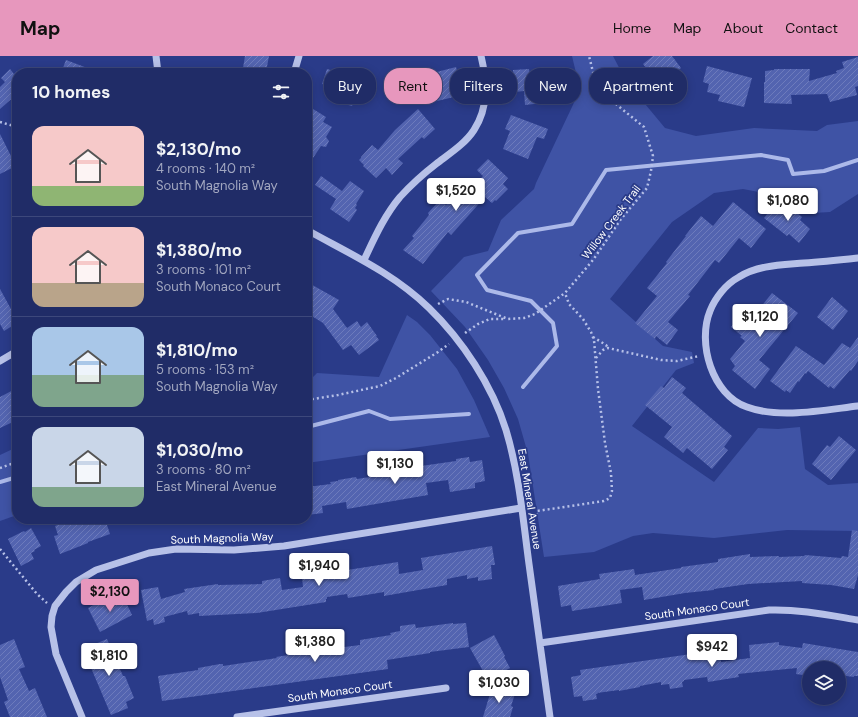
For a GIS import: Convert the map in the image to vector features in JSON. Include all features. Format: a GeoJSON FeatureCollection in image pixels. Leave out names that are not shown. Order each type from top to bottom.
{"type":"FeatureCollection","features":[{"type":"Feature","properties":{"kind":"street"},"geometry":{"type":"LineString","coordinates":[[156,56],[157,68]]}},
{"type":"Feature","properties":{"kind":"street"},"geometry":{"type":"LineString","coordinates":[[295,68],[299,56]]}},
{"type":"Feature","properties":{"kind":"street"},"geometry":{"type":"LineString","coordinates":[[364,260],[383,222],[400,197],[420,177],[451,153],[474,130],[481,115],[486,94],[486,81],[481,56]]}},
{"type":"Feature","properties":{"kind":"street","name":"East Mineral Avenue"},"geometry":{"type":"LineString","coordinates":[[312,233],[364,260],[400,284],[429,308],[456,339],[471,359],[483,379],[506,429],[512,454],[523,519],[550,717]]}},
{"type":"Feature","properties":{"kind":"street"},"geometry":{"type":"LineString","coordinates":[[858,258],[771,266],[748,272],[738,277],[720,293],[709,312],[705,331],[705,342],[710,365],[720,385],[726,394],[745,407],[773,413],[792,413],[858,406]]}},
{"type":"Feature","properties":{"kind":"street"},"geometry":{"type":"LineString","coordinates":[[0,361],[12,354]]}},
{"type":"Feature","properties":{"kind":"street","name":"South Magnolia Way"},"geometry":{"type":"LineString","coordinates":[[82,717],[56,654],[51,627],[52,616],[55,606],[66,592],[76,582],[96,570],[149,553],[176,549],[234,550],[284,546],[521,508]]}},
{"type":"Feature","properties":{"kind":"street","name":"South Monaco Court"},"geometry":{"type":"LineString","coordinates":[[540,643],[769,610],[819,613],[858,620]]}},
{"type":"Feature","properties":{"kind":"street","name":"South Monaco Court"},"geometry":{"type":"LineString","coordinates":[[237,717],[446,688]]}},
{"type":"Feature","properties":{"kind":"path","name":"Willow Creek Trail"},"geometry":{"type":"LineString","coordinates":[[312,399],[338,396],[380,386],[438,352],[478,324],[490,319],[524,318],[535,314],[565,293],[593,260],[620,219],[647,188],[653,156],[644,127],[606,96],[593,72],[589,56]]}},
{"type":"Feature","properties":{"kind":"path"},"geometry":{"type":"LineString","coordinates":[[0,122],[12,125]]}},
{"type":"Feature","properties":{"kind":"path"},"geometry":{"type":"LineString","coordinates":[[523,519],[536,517],[537,511],[604,501],[610,498],[612,491],[611,473],[605,443],[598,389],[594,340],[583,319],[569,304],[565,293]]}},
{"type":"Feature","properties":{"kind":"path","name":"Willow Creek Trail"},"geometry":{"type":"LineString","coordinates":[[429,308],[448,299],[466,302],[508,319]]}},
{"type":"Feature","properties":{"kind":"path"},"geometry":{"type":"LineString","coordinates":[[593,337],[606,345],[608,348],[651,358],[684,360],[707,354]]}},
{"type":"Feature","properties":{"kind":"path"},"geometry":{"type":"LineString","coordinates":[[595,358],[603,350],[608,348]]}},
{"type":"Feature","properties":{"kind":"path"},"geometry":{"type":"LineString","coordinates":[[0,468],[12,464]]}},
{"type":"Feature","properties":{"kind":"path"},"geometry":{"type":"LineString","coordinates":[[0,549],[37,594],[45,602],[55,606]]}},
{"type":"Feature","properties":{"kind":"shaded area"},"geometry":{"type":"Polygon","coordinates":[[[572,56],[613,56],[619,68],[589,68],[589,104],[645,104],[665,128],[696,136],[754,128],[817,131],[827,125],[858,121],[858,194],[830,212],[813,213],[795,199],[743,189],[714,193],[672,222],[610,299],[663,346],[692,352],[694,363],[676,370],[632,426],[714,482],[758,428],[778,429],[800,427],[805,469],[828,485],[858,483],[858,531],[787,530],[714,538],[653,533],[633,536],[594,552],[544,557],[528,454],[518,419],[504,388],[488,360],[465,327],[431,291],[464,257],[488,251],[501,220],[534,189],[573,104],[581,104],[581,68],[575,68],[572,56]]]}},
{"type":"Feature","properties":{"kind":"shaded area"},"geometry":{"type":"Polygon","coordinates":[[[407,315],[417,322],[430,335],[457,369],[474,400],[490,437],[312,462],[312,378],[317,373],[379,377],[407,315]]]}},
{"type":"Feature","properties":{"kind":"shaded area"},"geometry":{"type":"Polygon","coordinates":[[[12,449],[12,517],[0,521],[0,455],[12,449]]]}},
{"type":"Feature","properties":{"kind":"building"},"geometry":{"type":"Polygon","coordinates":[[[245,56],[269,56],[267,68],[243,68],[245,56]]]}},
{"type":"Feature","properties":{"kind":"building"},"geometry":{"type":"Polygon","coordinates":[[[653,56],[672,56],[681,68],[646,68],[643,64],[653,56]]]}},
{"type":"Feature","properties":{"kind":"building"},"geometry":{"type":"Polygon","coordinates":[[[858,57],[858,86],[855,87],[857,95],[830,102],[827,94],[791,95],[792,104],[764,103],[765,71],[774,69],[810,69],[809,81],[837,73],[836,71],[844,68],[842,62],[858,57]]]}},
{"type":"Feature","properties":{"kind":"building"},"geometry":{"type":"Polygon","coordinates":[[[66,60],[87,68],[63,68],[66,60]]]}},
{"type":"Feature","properties":{"kind":"building"},"geometry":{"type":"Polygon","coordinates":[[[707,66],[752,78],[744,107],[718,101],[720,95],[707,92],[709,84],[703,82],[707,66]]]}},
{"type":"Feature","properties":{"kind":"building"},"geometry":{"type":"Polygon","coordinates":[[[10,69],[12,72],[12,98],[0,109],[0,87],[5,82],[1,78],[10,69]]]}},
{"type":"Feature","properties":{"kind":"building"},"geometry":{"type":"Polygon","coordinates":[[[450,69],[450,98],[442,100],[442,71],[450,69]]]}},
{"type":"Feature","properties":{"kind":"building"},"geometry":{"type":"Polygon","coordinates":[[[525,69],[525,104],[534,104],[525,105],[524,91],[517,92],[517,70],[525,69]]]}},
{"type":"Feature","properties":{"kind":"building"},"geometry":{"type":"Polygon","coordinates":[[[313,109],[326,117],[323,122],[332,127],[326,137],[329,141],[326,147],[321,146],[312,160],[313,109]]]}},
{"type":"Feature","properties":{"kind":"building"},"geometry":{"type":"Polygon","coordinates":[[[418,109],[435,129],[424,139],[422,137],[398,159],[403,163],[392,175],[386,168],[376,178],[363,166],[364,165],[359,160],[372,145],[378,150],[395,130],[418,109]]]}},
{"type":"Feature","properties":{"kind":"building"},"geometry":{"type":"Polygon","coordinates":[[[511,115],[548,129],[544,139],[537,137],[528,159],[503,149],[510,131],[505,129],[511,115]]]}},
{"type":"Feature","properties":{"kind":"building"},"geometry":{"type":"Polygon","coordinates":[[[0,134],[12,158],[12,168],[0,174],[0,134]]]}},
{"type":"Feature","properties":{"kind":"building"},"geometry":{"type":"Polygon","coordinates":[[[488,159],[508,178],[503,184],[508,189],[492,203],[485,197],[451,235],[448,232],[423,264],[403,250],[414,238],[412,236],[429,215],[428,213],[440,200],[446,205],[450,201],[454,204],[462,195],[463,197],[483,176],[477,170],[488,159]]]}},
{"type":"Feature","properties":{"kind":"building"},"geometry":{"type":"Polygon","coordinates":[[[321,176],[342,191],[350,181],[364,191],[356,204],[357,205],[355,208],[357,210],[349,222],[330,209],[336,199],[315,185],[321,176]]]}},
{"type":"Feature","properties":{"kind":"building"},"geometry":{"type":"Polygon","coordinates":[[[783,201],[802,217],[800,220],[810,229],[799,243],[789,234],[787,236],[764,218],[772,208],[776,211],[783,201]]]}},
{"type":"Feature","properties":{"kind":"building"},"geometry":{"type":"Polygon","coordinates":[[[733,202],[766,229],[751,248],[739,238],[719,263],[715,260],[688,295],[690,296],[668,322],[678,330],[667,345],[656,336],[655,339],[635,323],[657,296],[647,288],[701,216],[713,226],[733,202]]]}},
{"type":"Feature","properties":{"kind":"building"},"geometry":{"type":"Polygon","coordinates":[[[312,285],[339,300],[333,309],[347,328],[357,321],[361,327],[367,322],[379,340],[359,355],[351,345],[343,350],[323,323],[312,316],[312,285]]]}},
{"type":"Feature","properties":{"kind":"building"},"geometry":{"type":"Polygon","coordinates":[[[0,289],[12,311],[12,326],[4,331],[0,324],[0,289]]]}},
{"type":"Feature","properties":{"kind":"building"},"geometry":{"type":"Polygon","coordinates":[[[772,293],[798,313],[759,360],[770,369],[755,389],[732,370],[735,366],[730,359],[745,341],[740,337],[742,336],[731,327],[745,311],[752,318],[772,293]]]}},
{"type":"Feature","properties":{"kind":"building"},"geometry":{"type":"Polygon","coordinates":[[[832,297],[848,311],[833,330],[817,317],[832,297]]]}},
{"type":"Feature","properties":{"kind":"building"},"geometry":{"type":"Polygon","coordinates":[[[858,337],[858,361],[834,389],[830,386],[829,388],[808,371],[799,382],[798,381],[790,393],[786,390],[785,392],[770,381],[796,346],[824,365],[842,343],[850,348],[858,337]]]}},
{"type":"Feature","properties":{"kind":"building"},"geometry":{"type":"Polygon","coordinates":[[[672,377],[686,388],[682,393],[732,436],[724,447],[728,450],[712,469],[687,448],[683,453],[664,437],[672,427],[645,405],[661,386],[664,388],[672,377]]]}},
{"type":"Feature","properties":{"kind":"building"},"geometry":{"type":"Polygon","coordinates":[[[12,391],[12,422],[0,428],[0,397],[12,391]]]}},
{"type":"Feature","properties":{"kind":"building"},"geometry":{"type":"Polygon","coordinates":[[[839,436],[856,450],[831,480],[812,464],[827,445],[830,447],[839,436]]]}},
{"type":"Feature","properties":{"kind":"building"},"geometry":{"type":"Polygon","coordinates":[[[469,457],[470,462],[482,460],[485,481],[475,483],[475,488],[450,492],[448,480],[426,483],[428,495],[347,509],[346,502],[322,506],[323,513],[312,514],[312,486],[331,484],[330,482],[356,477],[357,479],[407,471],[407,468],[456,461],[456,459],[469,457]]]}},
{"type":"Feature","properties":{"kind":"building"},"geometry":{"type":"Polygon","coordinates":[[[60,524],[107,524],[110,534],[60,554],[54,536],[58,535],[55,526],[60,524]]]}},
{"type":"Feature","properties":{"kind":"building"},"geometry":{"type":"Polygon","coordinates":[[[31,528],[41,546],[31,553],[34,559],[21,566],[8,539],[31,528]]]}},
{"type":"Feature","properties":{"kind":"building"},"geometry":{"type":"Polygon","coordinates":[[[852,530],[858,531],[858,575],[854,589],[831,585],[802,583],[802,581],[748,584],[644,600],[642,587],[620,590],[622,603],[572,611],[571,605],[561,607],[558,586],[600,579],[599,574],[634,569],[635,575],[718,562],[718,559],[750,554],[750,557],[805,555],[841,558],[842,556],[848,557],[852,530]]]}},
{"type":"Feature","properties":{"kind":"building"},"geometry":{"type":"Polygon","coordinates":[[[492,546],[495,565],[491,565],[492,579],[478,581],[478,577],[467,579],[467,575],[447,579],[447,585],[384,596],[384,592],[348,598],[347,594],[327,597],[326,602],[257,613],[199,616],[199,613],[188,615],[187,611],[164,617],[165,622],[154,625],[153,619],[147,621],[141,590],[158,587],[161,599],[185,592],[184,589],[218,584],[262,584],[262,581],[280,578],[282,590],[303,587],[302,577],[398,562],[399,574],[423,570],[421,558],[492,546]]]}},
{"type":"Feature","properties":{"kind":"building"},"geometry":{"type":"Polygon","coordinates":[[[123,596],[132,615],[100,632],[88,608],[107,598],[109,603],[123,596]]]}},
{"type":"Feature","properties":{"kind":"building"},"geometry":{"type":"Polygon","coordinates":[[[453,623],[466,623],[469,647],[387,660],[388,669],[162,701],[158,676],[198,670],[198,668],[220,664],[223,664],[223,666],[301,653],[301,655],[324,652],[324,648],[337,646],[337,648],[360,645],[360,640],[391,635],[390,633],[400,631],[400,626],[415,624],[416,628],[453,623]]]}},
{"type":"Feature","properties":{"kind":"building"},"geometry":{"type":"Polygon","coordinates":[[[494,635],[510,668],[488,680],[470,648],[494,635]]]}},
{"type":"Feature","properties":{"kind":"building"},"geometry":{"type":"Polygon","coordinates":[[[14,639],[25,667],[19,669],[29,691],[35,688],[47,717],[10,717],[4,702],[8,700],[0,677],[0,645],[14,639]]]}},
{"type":"Feature","properties":{"kind":"building"},"geometry":{"type":"Polygon","coordinates":[[[107,639],[134,698],[126,702],[128,708],[111,715],[83,649],[107,639]]]}},
{"type":"Feature","properties":{"kind":"building"},"geometry":{"type":"Polygon","coordinates":[[[779,642],[779,645],[802,648],[803,643],[858,652],[858,676],[846,676],[846,661],[802,661],[802,675],[796,674],[797,668],[738,674],[739,677],[708,682],[707,677],[684,680],[682,682],[683,687],[670,689],[669,684],[661,685],[661,682],[619,691],[597,693],[597,699],[583,701],[582,696],[574,697],[571,677],[581,675],[580,670],[719,650],[721,662],[750,658],[749,645],[779,642]]]}},
{"type":"Feature","properties":{"kind":"building"},"geometry":{"type":"Polygon","coordinates":[[[492,687],[515,694],[511,706],[513,707],[510,717],[483,717],[492,687]]]}},
{"type":"Feature","properties":{"kind":"waterway"},"geometry":{"type":"LineString","coordinates":[[523,387],[557,346],[553,323],[531,301],[487,290],[477,275],[518,233],[572,224],[606,170],[761,155],[788,160],[793,174],[824,171],[858,160]]}},
{"type":"Feature","properties":{"kind":"waterway"},"geometry":{"type":"LineString","coordinates":[[312,426],[369,411],[390,419],[469,414]]}},
{"type":"Feature","properties":{"kind":"waterway"},"geometry":{"type":"LineString","coordinates":[[0,482],[12,478]]}}]}
